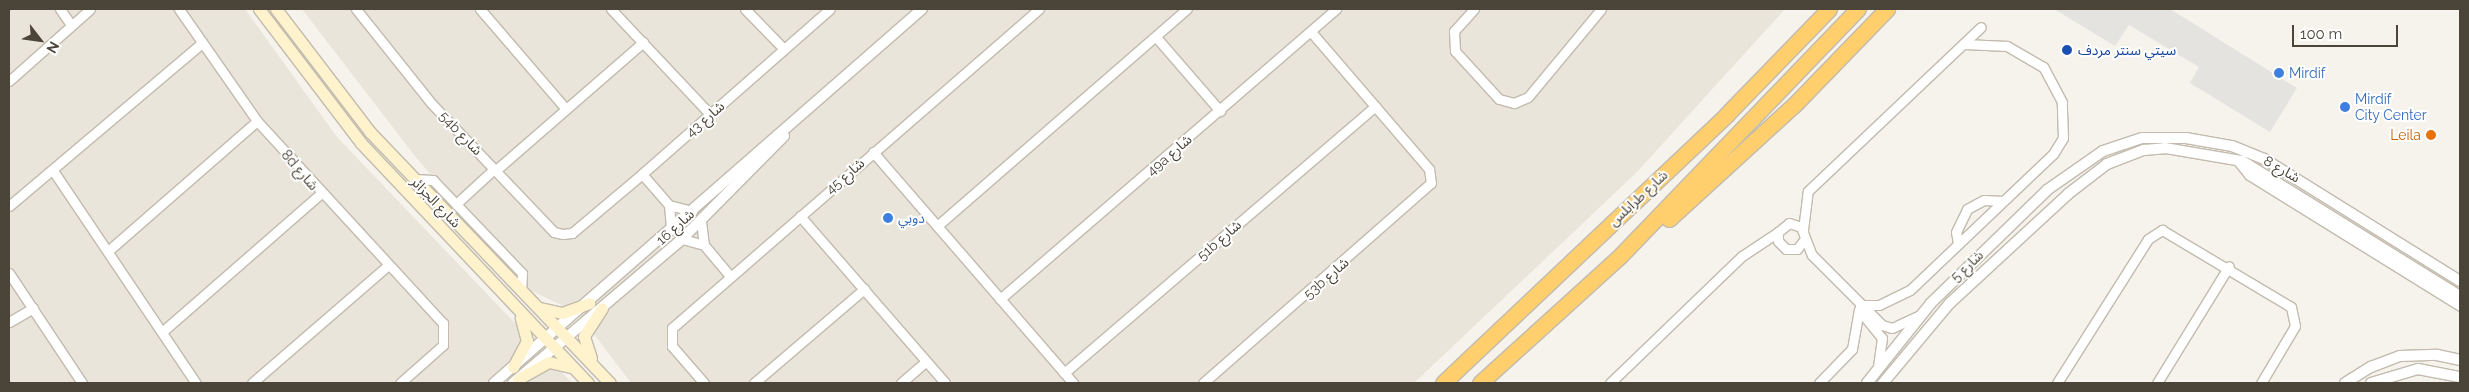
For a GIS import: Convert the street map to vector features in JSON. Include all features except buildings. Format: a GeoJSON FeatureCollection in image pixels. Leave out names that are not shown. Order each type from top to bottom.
{"type":"FeatureCollection","features":[{"type":"Feature","properties":{"kind":"highway","name":"شارع طرابلس"},"geometry":{"type":"LineString","coordinates":[[1443,383],[1726,114],[1829,9]]}},
{"type":"Feature","properties":{"kind":"highway","name":"شارع طرابلس"},"geometry":{"type":"LineString","coordinates":[[1480,383],[1620,256],[1848,24],[1858,9]]}},
{"type":"Feature","properties":{"kind":"highway"},"geometry":{"type":"LineString","coordinates":[[1848,24],[1868,9]]}},
{"type":"Feature","properties":{"kind":"highway"},"geometry":{"type":"LineString","coordinates":[[1620,256],[1714,180],[1887,9]]}},
{"type":"Feature","properties":{"kind":"main road","name":"شارع الجزائر"},"geometry":{"type":"LineString","coordinates":[[258,9],[346,125],[588,383]]}},
{"type":"Feature","properties":{"kind":"main road","name":"شارع الجزائر"},"geometry":{"type":"LineString","coordinates":[[276,9],[352,110],[414,179],[610,383]]}},
{"type":"Feature","properties":{"kind":"main road"},"geometry":{"type":"LineString","coordinates":[[536,306],[562,312],[589,303]]}},
{"type":"Feature","properties":{"kind":"main road"},"geometry":{"type":"LineString","coordinates":[[596,369],[584,336],[602,308]]}},
{"type":"Feature","properties":{"kind":"main road"},"geometry":{"type":"LineString","coordinates":[[514,366],[527,340],[518,309]]}},
{"type":"Feature","properties":{"kind":"main road"},"geometry":{"type":"LineString","coordinates":[[515,381],[549,362],[576,369]]}},
{"type":"Feature","properties":{"kind":"street"},"geometry":{"type":"LineString","coordinates":[[60,9],[71,25]]}},
{"type":"Feature","properties":{"kind":"street"},"geometry":{"type":"LineString","coordinates":[[9,81],[90,9]]}},
{"type":"Feature","properties":{"kind":"street","name":"8d شارع"},"geometry":{"type":"LineString","coordinates":[[179,9],[257,121],[320,194],[438,317],[446,330],[443,345],[400,383]]}},
{"type":"Feature","properties":{"kind":"street","name":"54b شارع"},"geometry":{"type":"LineString","coordinates":[[356,9],[412,81],[554,232],[572,233],[579,227]]}},
{"type":"Feature","properties":{"kind":"street"},"geometry":{"type":"LineString","coordinates":[[480,9],[566,109]]}},
{"type":"Feature","properties":{"kind":"street"},"geometry":{"type":"LineString","coordinates":[[611,9],[710,114]]}},
{"type":"Feature","properties":{"kind":"street"},"geometry":{"type":"LineString","coordinates":[[745,9],[784,49]]}},
{"type":"Feature","properties":{"kind":"street","name":"شارع 43"},"geometry":{"type":"LineString","coordinates":[[579,227],[830,9]]}},
{"type":"Feature","properties":{"kind":"street","name":"شارع 16"},"geometry":{"type":"LineString","coordinates":[[549,343],[589,303],[922,9]]}},
{"type":"Feature","properties":{"kind":"street","name":"شارع 45"},"geometry":{"type":"LineString","coordinates":[[704,383],[677,352],[670,340],[672,328],[1037,9]]}},
{"type":"Feature","properties":{"kind":"street"},"geometry":{"type":"LineString","coordinates":[[937,226],[1187,9]]}},
{"type":"Feature","properties":{"kind":"street","name":"49a شارع"},"geometry":{"type":"LineString","coordinates":[[1000,299],[1336,9]]}},
{"type":"Feature","properties":{"kind":"street"},"geometry":{"type":"LineString","coordinates":[[1474,9],[1454,31],[1454,51],[1506,102],[1521,102],[1533,91],[1600,9]]}},
{"type":"Feature","properties":{"kind":"street"},"geometry":{"type":"LineString","coordinates":[[1610,383],[1742,256],[1764,244],[1789,223],[1803,205],[1811,187],[1981,27]]}},
{"type":"Feature","properties":{"kind":"street"},"geometry":{"type":"LineString","coordinates":[[1311,32],[1375,106]]}},
{"type":"Feature","properties":{"kind":"street"},"geometry":{"type":"LineString","coordinates":[[1156,37],[1220,111]]}},
{"type":"Feature","properties":{"kind":"street"},"geometry":{"type":"LineString","coordinates":[[456,204],[643,42]]}},
{"type":"Feature","properties":{"kind":"street"},"geometry":{"type":"LineString","coordinates":[[9,206],[54,172],[202,43]]}},
{"type":"Feature","properties":{"kind":"street"},"geometry":{"type":"LineString","coordinates":[[1860,308],[1883,304],[1910,290],[2060,144],[2066,126],[2062,102],[2049,73],[2031,57],[2007,46],[1964,44]]}},
{"type":"Feature","properties":{"kind":"street","name":"53b شارع"},"geometry":{"type":"LineString","coordinates":[[1203,383],[1423,194],[1431,183],[1425,164],[1375,106]]}},
{"type":"Feature","properties":{"kind":"street","name":"51b شارع"},"geometry":{"type":"LineString","coordinates":[[1064,373],[1375,106]]}},
{"type":"Feature","properties":{"kind":"street","name":"شارع 16"},"geometry":{"type":"LineString","coordinates":[[562,332],[602,308],[682,239],[803,113]]}},
{"type":"Feature","properties":{"kind":"street"},"geometry":{"type":"LineString","coordinates":[[108,252],[257,121]]}},
{"type":"Feature","properties":{"kind":"street","name":"شارع 8"},"geometry":{"type":"LineString","coordinates":[[2082,163],[2142,138],[2175,137],[2232,146],[2293,175],[2460,281]]}},
{"type":"Feature","properties":{"kind":"street","name":"شارع 8"},"geometry":{"type":"LineString","coordinates":[[2091,175],[2119,158],[2156,149],[2237,160],[2460,296]]}},
{"type":"Feature","properties":{"kind":"street"},"geometry":{"type":"LineString","coordinates":[[873,152],[1073,383]]}},
{"type":"Feature","properties":{"kind":"street"},"geometry":{"type":"LineString","coordinates":[[2237,160],[2249,175],[2460,306]]}},
{"type":"Feature","properties":{"kind":"street","name":"شارع 5"},"geometry":{"type":"LineString","coordinates":[[1867,383],[1878,365],[1918,316],[1969,264],[2082,163]]}},
{"type":"Feature","properties":{"kind":"street"},"geometry":{"type":"LineString","coordinates":[[54,172],[196,383]]}},
{"type":"Feature","properties":{"kind":"street"},"geometry":{"type":"LineString","coordinates":[[642,174],[669,205],[692,211]]}},
{"type":"Feature","properties":{"kind":"street","name":"شارع 5"},"geometry":{"type":"LineString","coordinates":[[1883,383],[1950,303],[2091,175]]}},
{"type":"Feature","properties":{"kind":"street"},"geometry":{"type":"LineString","coordinates":[[414,179],[431,179],[456,204],[522,273],[521,290]]}},
{"type":"Feature","properties":{"kind":"street"},"geometry":{"type":"LineString","coordinates":[[162,332],[320,194]]}},
{"type":"Feature","properties":{"kind":"street"},"geometry":{"type":"LineString","coordinates":[[1958,244],[1956,232],[1967,209],[1984,200],[2003,201]]}},
{"type":"Feature","properties":{"kind":"street"},"geometry":{"type":"LineString","coordinates":[[669,205],[671,230]]}},
{"type":"Feature","properties":{"kind":"street"},"geometry":{"type":"LineString","coordinates":[[1803,205],[1803,235],[1812,255],[1860,308],[1877,331],[1883,344],[1878,365]]}},
{"type":"Feature","properties":{"kind":"street"},"geometry":{"type":"LineString","coordinates":[[800,216],[945,383]]}},
{"type":"Feature","properties":{"kind":"street"},"geometry":{"type":"LineString","coordinates":[[701,220],[704,245],[730,276]]}},
{"type":"Feature","properties":{"kind":"street"},"geometry":{"type":"LineString","coordinates":[[1789,223],[1803,235]]}},
{"type":"Feature","properties":{"kind":"street"},"geometry":{"type":"LineString","coordinates":[[2057,383],[2152,235],[2162,230],[2172,232],[2229,266],[2291,307],[2296,320],[2292,333],[2261,383]]}},
{"type":"Feature","properties":{"kind":"street"},"geometry":{"type":"LineString","coordinates":[[1778,232],[1783,248]]}},
{"type":"Feature","properties":{"kind":"street"},"geometry":{"type":"LineString","coordinates":[[1793,250],[1803,235]]}},
{"type":"Feature","properties":{"kind":"street"},"geometry":{"type":"LineString","coordinates":[[682,239],[704,245]]}},
{"type":"Feature","properties":{"kind":"street"},"geometry":{"type":"LineString","coordinates":[[1764,244],[1793,250],[1808,258],[1876,321],[1892,328],[1918,316]]}},
{"type":"Feature","properties":{"kind":"street"},"geometry":{"type":"LineString","coordinates":[[1950,303],[1954,293],[1973,274],[1969,264]]}},
{"type":"Feature","properties":{"kind":"street"},"geometry":{"type":"LineString","coordinates":[[252,383],[387,266]]}},
{"type":"Feature","properties":{"kind":"street"},"geometry":{"type":"LineString","coordinates":[[2157,383],[2229,266]]}},
{"type":"Feature","properties":{"kind":"street"},"geometry":{"type":"LineString","coordinates":[[9,273],[82,383]]}},
{"type":"Feature","properties":{"kind":"street"},"geometry":{"type":"LineString","coordinates":[[754,383],[864,289]]}},
{"type":"Feature","properties":{"kind":"street"},"geometry":{"type":"LineString","coordinates":[[1876,321],[1883,304]]}},
{"type":"Feature","properties":{"kind":"street"},"geometry":{"type":"LineString","coordinates":[[9,322],[33,308]]}},
{"type":"Feature","properties":{"kind":"street"},"geometry":{"type":"LineString","coordinates":[[1819,383],[1849,354],[1857,336],[1860,308]]}},
{"type":"Feature","properties":{"kind":"street"},"geometry":{"type":"LineString","coordinates":[[1857,336],[1877,331]]}},
{"type":"Feature","properties":{"kind":"street"},"geometry":{"type":"LineString","coordinates":[[494,383],[514,366],[549,343]]}},
{"type":"Feature","properties":{"kind":"street"},"geometry":{"type":"LineString","coordinates":[[515,381],[549,343]]}},
{"type":"Feature","properties":{"kind":"street"},"geometry":{"type":"LineString","coordinates":[[2345,383],[2370,367],[2400,356],[2426,354],[2460,360]]}},
{"type":"Feature","properties":{"kind":"street"},"geometry":{"type":"LineString","coordinates":[[901,383],[926,361]]}},
{"type":"Feature","properties":{"kind":"street"},"geometry":{"type":"LineString","coordinates":[[2371,383],[2418,369],[2460,377]]}},
{"type":"Feature","properties":{"kind":"shaded area"},"geometry":{"type":"Polygon","coordinates":[[[9,9],[245,9],[337,137],[572,383],[9,383],[9,9]]]}},
{"type":"Feature","properties":{"kind":"shaded area"},"geometry":{"type":"Polygon","coordinates":[[[302,9],[1785,9],[1637,172],[1414,383],[631,383],[578,313],[530,290],[414,155],[302,9]]]}},
{"type":"Feature","properties":{"kind":"shaded area"},"geometry":{"type":"Polygon","coordinates":[[[2054,9],[2170,9],[2297,88],[2270,132],[2190,83],[2199,67],[2129,25],[2115,46],[2054,9]]]}},
{"type":"Feature","properties":{"kind":"place","name":"سيتي سنتر مردف"},"geometry":{"type":"Point","coordinates":[2067,50]}},
{"type":"Feature","properties":{"kind":"place","name":"Mirdif"},"geometry":{"type":"Point","coordinates":[2279,73]}},
{"type":"Feature","properties":{"kind":"place","name":"Mirdif City Center"},"geometry":{"type":"Point","coordinates":[2345,107]}},
{"type":"Feature","properties":{"kind":"place","name":"Leila"},"geometry":{"type":"Point","coordinates":[2431,135]}},
{"type":"Feature","properties":{"kind":"place","name":"دوبي"},"geometry":{"type":"Point","coordinates":[888,218]}}]}
